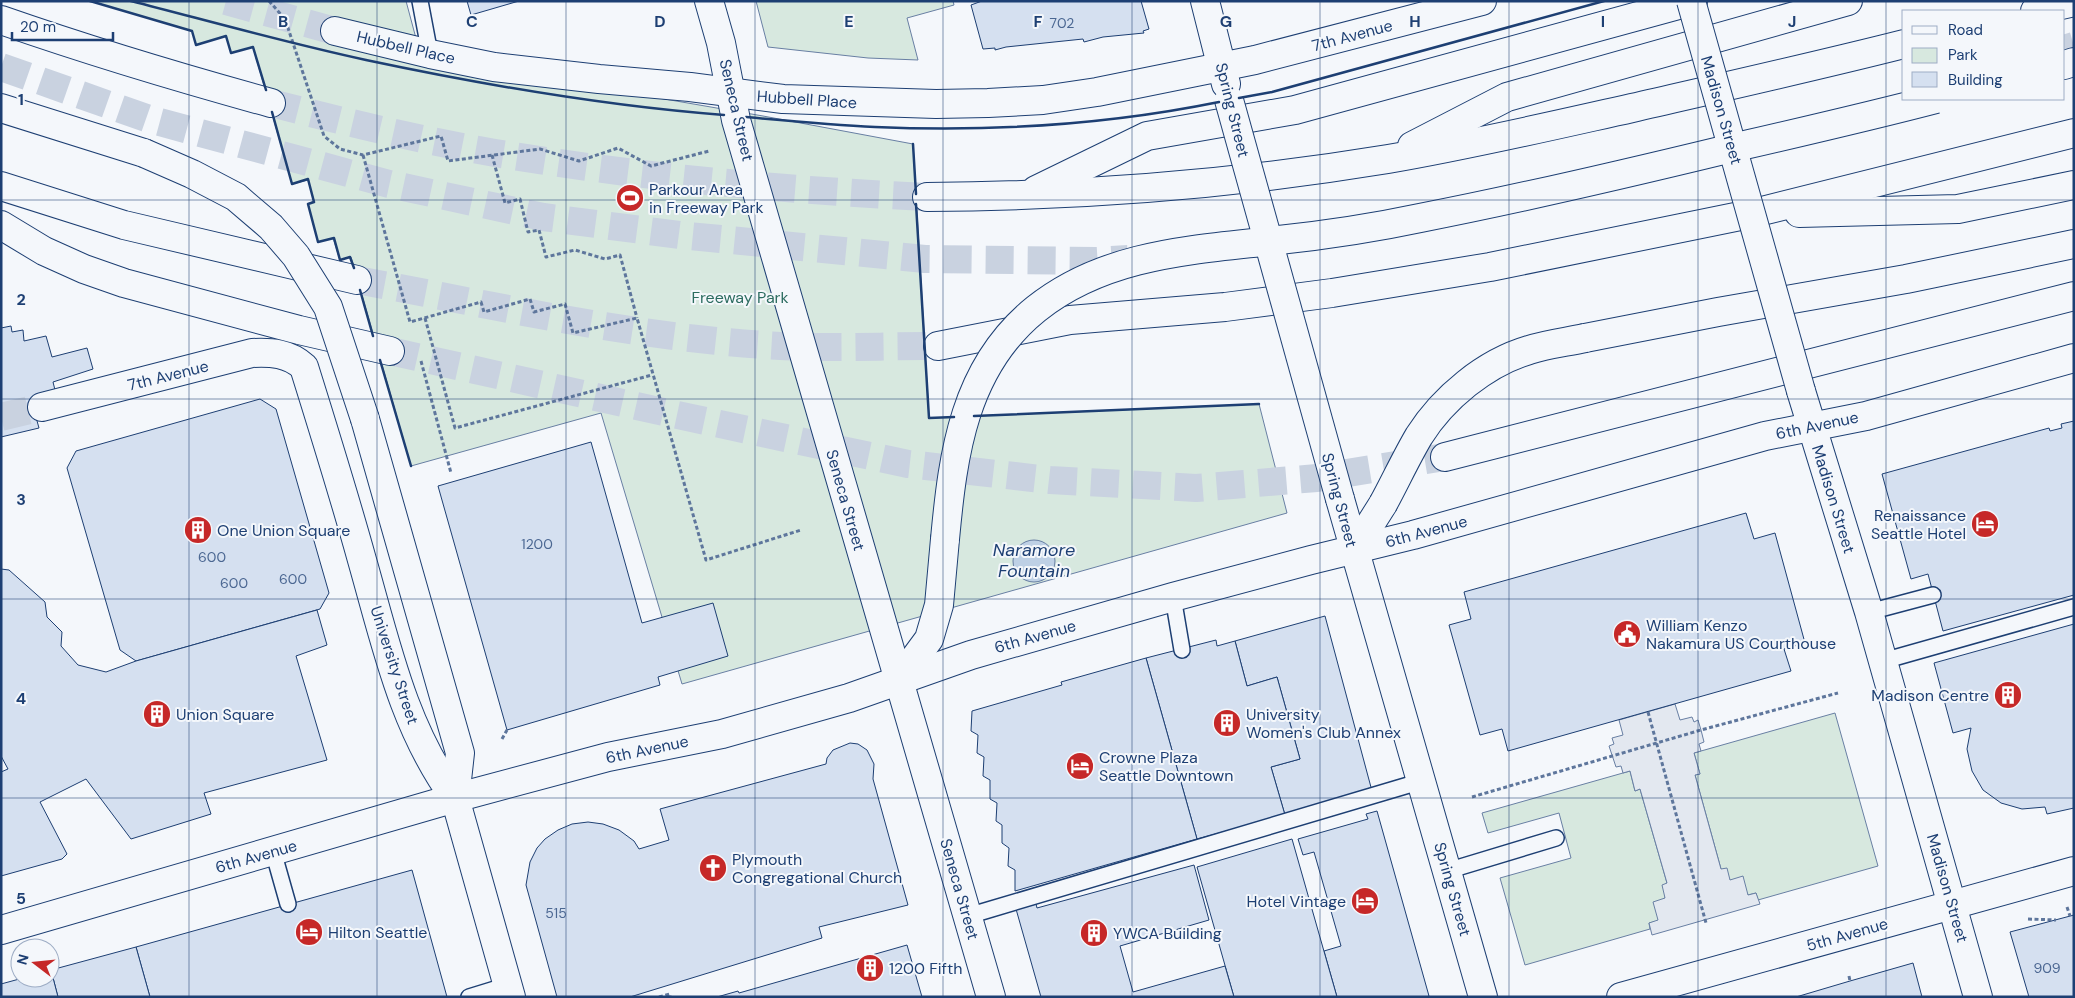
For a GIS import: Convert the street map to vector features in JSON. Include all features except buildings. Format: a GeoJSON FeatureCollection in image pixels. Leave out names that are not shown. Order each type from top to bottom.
{"type":"FeatureCollection","features":[{"type":"Feature","properties":{"kind":"main road","name":"Seneca Street"},"geometry":{"type":"LineString","coordinates":[[709,1],[721,43],[736,120],[991,997]]}},
{"type":"Feature","properties":{"kind":"main road","name":"Spring Street"},"geometry":{"type":"LineString","coordinates":[[1206,1],[1229,100],[1354,550],[1483,997]]}},
{"type":"Feature","properties":{"kind":"main road","name":"7th Avenue"},"geometry":{"type":"LineString","coordinates":[[1222,67],[1482,1]]}},
{"type":"Feature","properties":{"kind":"main road"},"geometry":{"type":"LineString","coordinates":[[1022,196],[1147,136],[1295,110],[1692,1]]}},
{"type":"Feature","properties":{"kind":"main road","name":"Madison Street"},"geometry":{"type":"LineString","coordinates":[[1692,1],[1811,427],[1869,612],[1978,997]]}},
{"type":"Feature","properties":{"kind":"main road"},"geometry":{"type":"LineString","coordinates":[[1388,159],[1507,97],[1848,1]]}},
{"type":"Feature","properties":{"kind":"main road"},"geometry":{"type":"LineString","coordinates":[[2040,10],[2074,2]]}},
{"type":"Feature","properties":{"kind":"main road"},"geometry":{"type":"LineString","coordinates":[[1,20],[87,50],[178,78],[270,103]]}},
{"type":"Feature","properties":{"kind":"main road","name":"Hubbell Place"},"geometry":{"type":"LineString","coordinates":[[335,31],[430,54],[494,66],[783,99],[838,102],[936,104],[1016,102],[1106,90],[1222,67]]}},
{"type":"Feature","properties":{"kind":"main road"},"geometry":{"type":"LineString","coordinates":[[927,197],[1022,196],[1167,187],[1292,173],[1388,159],[1514,135],[1821,65],[1902,45]]}},
{"type":"Feature","properties":{"kind":"main road"},"geometry":{"type":"LineString","coordinates":[[898,681],[929,639],[939,605],[953,462],[959,434],[977,386],[998,350],[1022,321],[1052,298],[1083,279],[1142,258],[1196,249],[1326,234],[1414,220],[1527,197],[1932,100]]}},
{"type":"Feature","properties":{"kind":"main road"},"geometry":{"type":"LineString","coordinates":[[1,108],[144,154],[192,174],[236,197],[271,228],[296,256],[328,307],[365,419],[460,753],[455,798]]}},
{"type":"Feature","properties":{"kind":"main road"},"geometry":{"type":"LineString","coordinates":[[938,346],[1070,320],[1225,307],[1450,273],[1750,214],[2074,133]]}},
{"type":"Feature","properties":{"kind":"main road"},"geometry":{"type":"LineString","coordinates":[[1750,214],[1958,209],[2074,185]]}},
{"type":"Feature","properties":{"kind":"main road"},"geometry":{"type":"LineString","coordinates":[[1,186],[124,225],[357,280]]}},
{"type":"Feature","properties":{"kind":"main road"},"geometry":{"type":"LineString","coordinates":[[1,225],[44,250],[84,269],[124,283],[299,330],[390,351]]}},
{"type":"Feature","properties":{"kind":"main road"},"geometry":{"type":"LineString","coordinates":[[1354,550],[1383,504],[1420,436],[1432,418],[1469,382],[1496,364],[1528,350],[1718,312],[1906,279],[2074,244]]}},
{"type":"Feature","properties":{"kind":"main road"},"geometry":{"type":"LineString","coordinates":[[1445,457],[2074,296]]}},
{"type":"Feature","properties":{"kind":"main road","name":"7th Avenue"},"geometry":{"type":"LineString","coordinates":[[42,408],[252,353],[269,352],[296,359]]}},
{"type":"Feature","properties":{"kind":"main road","name":"6th Avenue"},"geometry":{"type":"LineString","coordinates":[[1,930],[455,798],[608,757],[722,734],[849,698],[970,655],[1173,597],[1413,535],[1765,436],[1866,416],[2074,358]]}},
{"type":"Feature","properties":{"kind":"main road","name":"University Street"},"geometry":{"type":"LineString","coordinates":[[296,359],[304,367],[341,485],[400,692],[425,750],[438,775],[455,798],[509,991]]}},
{"type":"Feature","properties":{"kind":"main road","name":"5th Avenue"},"geometry":{"type":"LineString","coordinates":[[1621,997],[2074,871]]}},
{"type":"Feature","properties":{"kind":"lane"},"geometry":{"type":"LineString","coordinates":[[420,1],[430,54]]}},
{"type":"Feature","properties":{"kind":"lane"},"geometry":{"type":"LineString","coordinates":[[1869,612],[1933,595]]}},
{"type":"Feature","properties":{"kind":"lane"},"geometry":{"type":"LineString","coordinates":[[1173,597],[1182,650]]}},
{"type":"Feature","properties":{"kind":"lane"},"geometry":{"type":"LineString","coordinates":[[1883,661],[2074,607]]}},
{"type":"Feature","properties":{"kind":"lane"},"geometry":{"type":"LineString","coordinates":[[968,916],[1422,781]]}},
{"type":"Feature","properties":{"kind":"lane"},"geometry":{"type":"LineString","coordinates":[[1447,871],[1556,838]]}},
{"type":"Feature","properties":{"kind":"lane"},"geometry":{"type":"LineString","coordinates":[[273,851],[288,904]]}},
{"type":"Feature","properties":{"kind":"lane"},"geometry":{"type":"LineString","coordinates":[[469,997],[509,991]]}},
{"type":"Feature","properties":{"kind":"path"},"geometry":{"type":"LineString","coordinates":[[269,1],[285,18],[324,136],[340,149],[363,155],[441,136],[448,161],[540,149],[579,161],[618,148],[651,166],[709,151]]}},
{"type":"Feature","properties":{"kind":"path"},"geometry":{"type":"LineString","coordinates":[[363,155],[413,331]]}},
{"type":"Feature","properties":{"kind":"path"},"geometry":{"type":"LineString","coordinates":[[492,155],[505,203],[520,199],[528,232],[539,230],[546,257],[575,250],[605,259],[620,255],[652,376],[706,560],[801,530]]}},
{"type":"Feature","properties":{"kind":"path"},"geometry":{"type":"LineString","coordinates":[[410,322],[481,302],[484,312],[530,299],[534,312],[565,304],[573,333],[637,318]]}},
{"type":"Feature","properties":{"kind":"path"},"geometry":{"type":"LineString","coordinates":[[425,318],[455,428],[652,376]]}},
{"type":"Feature","properties":{"kind":"path"},"geometry":{"type":"LineString","coordinates":[[420,360],[451,473]]}},
{"type":"Feature","properties":{"kind":"path"},"geometry":{"type":"LineString","coordinates":[[1472,797],[1838,693]]}},
{"type":"Feature","properties":{"kind":"path"},"geometry":{"type":"LineString","coordinates":[[1648,712],[1706,923]]}},
{"type":"Feature","properties":{"kind":"path"},"geometry":{"type":"LineString","coordinates":[[502,739],[507,730]]}},
{"type":"Feature","properties":{"kind":"path"},"geometry":{"type":"LineString","coordinates":[[2067,907],[2070,916]]}},
{"type":"Feature","properties":{"kind":"path"},"geometry":{"type":"LineString","coordinates":[[2028,919],[2056,920]]}},
{"type":"Feature","properties":{"kind":"path"},"geometry":{"type":"LineString","coordinates":[[1848,976],[1850,981]]}},
{"type":"Feature","properties":{"kind":"path"},"geometry":{"type":"LineString","coordinates":[[659,997],[670,994],[670,997]]}},
{"type":"Feature","properties":{"kind":"green space","name":"Freeway Park"},"geometry":{"type":"Polygon","coordinates":[[[90,1],[406,1],[421,57],[913,144],[929,418],[1259,404],[1287,513],[682,684],[601,413],[411,466],[351,257],[340,260],[333,238],[318,242],[308,204],[314,201],[308,180],[292,184],[253,47],[231,53],[226,36],[196,45],[192,31],[90,1]]]}},
{"type":"Feature","properties":{"kind":"green space"},"geometry":{"type":"Polygon","coordinates":[[[756,1],[953,1],[954,5],[907,18],[918,60],[868,58],[768,47],[756,1]]]}},
{"type":"Feature","properties":{"kind":"green space"},"geometry":{"type":"Polygon","coordinates":[[[1835,713],[1878,866],[1758,900],[1756,893],[1748,895],[1730,880],[1721,869],[1695,775],[1700,774],[1694,753],[1835,713]]]}},
{"type":"Feature","properties":{"kind":"green space"},"geometry":{"type":"Polygon","coordinates":[[[1630,771],[1635,791],[1640,789],[1667,883],[1665,898],[1658,921],[1649,923],[1650,929],[1525,965],[1500,878],[1571,858],[1559,813],[1488,833],[1482,813],[1630,771]]]}},
{"type":"Feature","properties":{"kind":"shaded area"},"geometry":{"type":"Polygon","coordinates":[[[1675,704],[1680,720],[1692,717],[1694,722],[1698,720],[1701,730],[1704,742],[1699,744],[1701,751],[1694,753],[1700,774],[1695,775],[1721,869],[1727,868],[1730,880],[1743,876],[1748,895],[1756,893],[1760,904],[1652,935],[1649,923],[1658,920],[1653,902],[1665,898],[1662,885],[1667,883],[1640,789],[1635,791],[1630,771],[1623,773],[1621,766],[1616,767],[1609,746],[1614,744],[1612,738],[1623,735],[1619,720],[1675,704]]]}},
{"type":"Feature","properties":{"kind":"water","name":"Naramore Fountain"},"geometry":{"type":"Polygon","coordinates":[[[1038,540],[1046,543],[1052,549],[1055,561],[1052,573],[1046,579],[1030,582],[1022,579],[1016,573],[1013,557],[1016,549],[1022,543],[1038,540]]]}},
{"type":"Feature","properties":{"kind":"tunnel"},"geometry":{"type":"LineString","coordinates":[[226,1],[335,31]]}},
{"type":"Feature","properties":{"kind":"tunnel"},"geometry":{"type":"LineString","coordinates":[[2065,49],[2074,46]]}},
{"type":"Feature","properties":{"kind":"tunnel"},"geometry":{"type":"LineString","coordinates":[[1,67],[152,120],[389,184],[543,217],[679,235],[925,259],[1096,261],[1128,259]]}},
{"type":"Feature","properties":{"kind":"tunnel"},"geometry":{"type":"LineString","coordinates":[[271,103],[355,124],[467,148],[603,169],[819,191],[927,197]]}},
{"type":"Feature","properties":{"kind":"tunnel"},"geometry":{"type":"LineString","coordinates":[[357,280],[611,327],[713,341],[807,347],[938,346]]}},
{"type":"Feature","properties":{"kind":"tunnel"},"geometry":{"type":"LineString","coordinates":[[390,351],[908,464],[1050,480],[1196,488],[1317,478],[1445,457]]}},
{"type":"Feature","properties":{"kind":"tunnel"},"geometry":{"type":"LineString","coordinates":[[1,417],[42,407]]}},
{"type":"Feature","properties":{"kind":"wall"},"geometry":{"type":"LineString","coordinates":[[90,1],[192,31],[196,45],[226,36],[231,53],[253,47],[266,90]]}},
{"type":"Feature","properties":{"kind":"wall"},"geometry":{"type":"LineString","coordinates":[[131,1],[307,46],[455,78],[544,94],[724,115]]}},
{"type":"Feature","properties":{"kind":"wall"},"geometry":{"type":"LineString","coordinates":[[1239,98],[1272,92],[1604,1]]}},
{"type":"Feature","properties":{"kind":"wall"},"geometry":{"type":"LineString","coordinates":[[746,117],[875,127],[1005,127],[1048,125],[1134,116],[1219,102]]}},
{"type":"Feature","properties":{"kind":"wall"},"geometry":{"type":"LineString","coordinates":[[272,112],[292,184],[308,179],[314,202],[308,204],[318,242],[334,238],[340,260],[350,257],[354,268]]}},
{"type":"Feature","properties":{"kind":"wall"},"geometry":{"type":"LineString","coordinates":[[913,144],[916,194]]}},
{"type":"Feature","properties":{"kind":"wall"},"geometry":{"type":"LineString","coordinates":[[916,204],[929,418],[954,417]]}},
{"type":"Feature","properties":{"kind":"wall"},"geometry":{"type":"LineString","coordinates":[[360,290],[373,336]]}},
{"type":"Feature","properties":{"kind":"wall"},"geometry":{"type":"LineString","coordinates":[[380,360],[411,466]]}},
{"type":"Feature","properties":{"kind":"wall"},"geometry":{"type":"LineString","coordinates":[[974,416],[1259,404]]}},
{"type":"Feature","properties":{"kind":"place","name":"Parkour Area in Freeway Park"},"geometry":{"type":"Point","coordinates":[630,198]}},
{"type":"Feature","properties":{"kind":"place","name":"Renaissance Seattle Hotel"},"geometry":{"type":"Point","coordinates":[1985,524]}},
{"type":"Feature","properties":{"kind":"place","name":"One Union Square"},"geometry":{"type":"Point","coordinates":[198,530]}},
{"type":"Feature","properties":{"kind":"place","name":"William Kenzo Nakamura US Courthouse"},"geometry":{"type":"Point","coordinates":[1627,634]}},
{"type":"Feature","properties":{"kind":"place","name":"Madison Centre"},"geometry":{"type":"Point","coordinates":[2008,695]}},
{"type":"Feature","properties":{"kind":"place","name":"Union Square"},"geometry":{"type":"Point","coordinates":[157,714]}},
{"type":"Feature","properties":{"kind":"place","name":"University Women's Club Annex"},"geometry":{"type":"Point","coordinates":[1227,723]}},
{"type":"Feature","properties":{"kind":"place","name":"Crowne Plaza Seattle Downtown"},"geometry":{"type":"Point","coordinates":[1080,766]}},
{"type":"Feature","properties":{"kind":"place","name":"Plymouth Congregational Church"},"geometry":{"type":"Point","coordinates":[713,868]}},
{"type":"Feature","properties":{"kind":"place","name":"Hotel Vintage"},"geometry":{"type":"Point","coordinates":[1365,901]}},
{"type":"Feature","properties":{"kind":"place","name":"Hilton Seattle"},"geometry":{"type":"Point","coordinates":[309,932]}},
{"type":"Feature","properties":{"kind":"place","name":"YWCA Building"},"geometry":{"type":"Point","coordinates":[1094,933]}},
{"type":"Feature","properties":{"kind":"place","name":"1200 Fifth"},"geometry":{"type":"Point","coordinates":[870,968]}}]}
